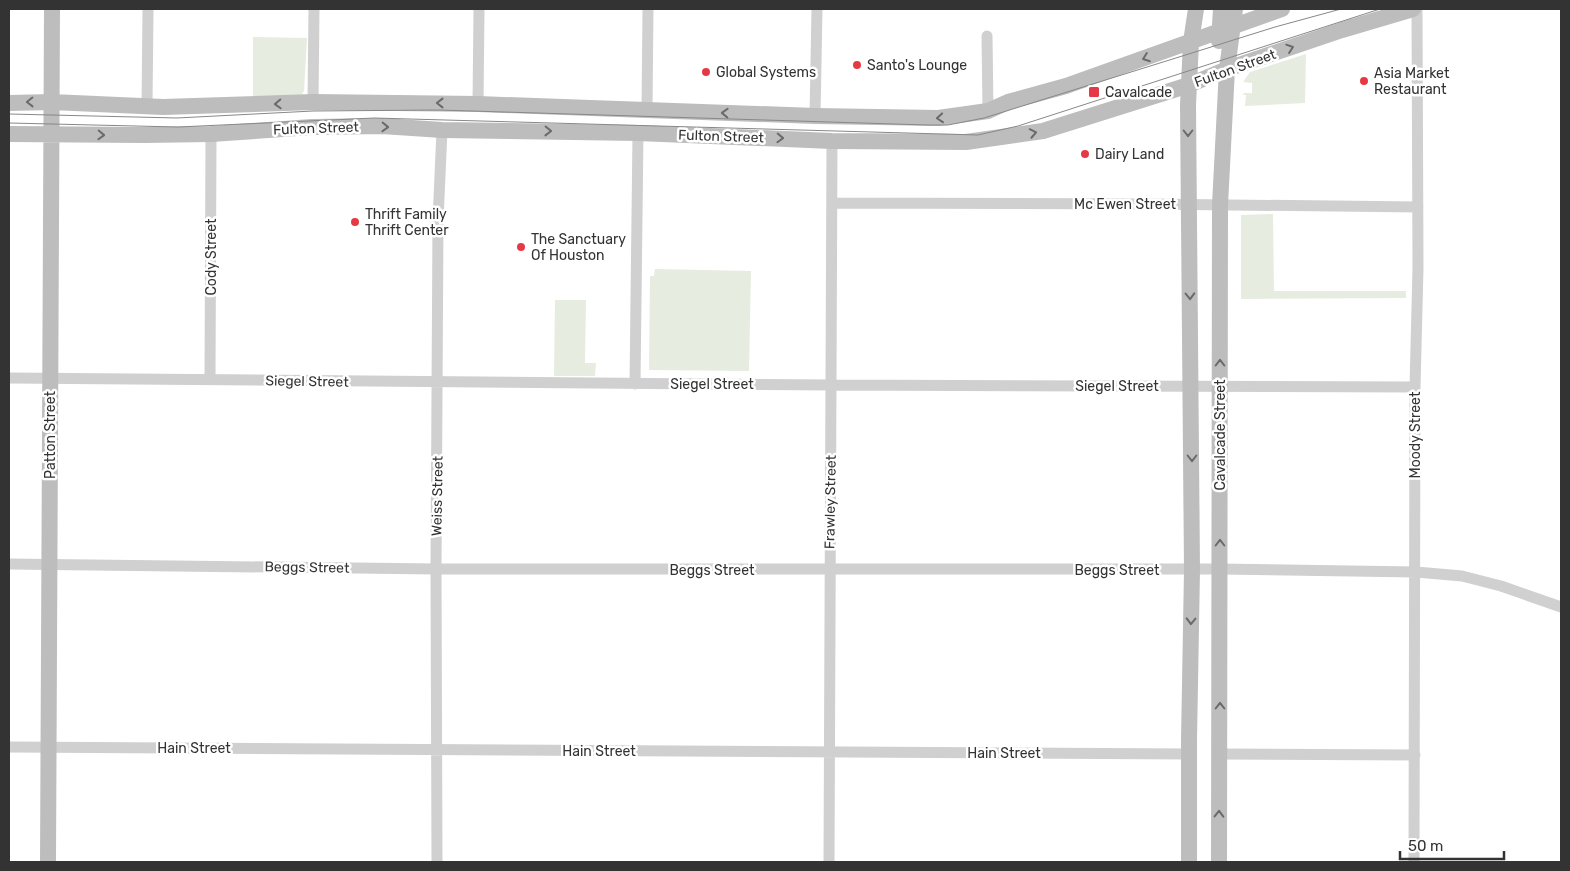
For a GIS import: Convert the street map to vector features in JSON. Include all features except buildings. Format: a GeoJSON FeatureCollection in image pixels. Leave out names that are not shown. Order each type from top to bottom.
{"type":"FeatureCollection","features":[{"type":"Feature","properties":{"kind":"main road","name":"Patton Street"},"geometry":{"type":"LineString","coordinates":[[48,862],[52,9]]}},
{"type":"Feature","properties":{"kind":"main road","name":"Cavalcade Street"},"geometry":{"type":"LineString","coordinates":[[1189,862],[1192,386],[1188,112],[1196,9]]}},
{"type":"Feature","properties":{"kind":"main road"},"geometry":{"type":"LineString","coordinates":[[1221,9],[1225,29]]}},
{"type":"Feature","properties":{"kind":"main road"},"geometry":{"type":"LineString","coordinates":[[1227,69],[1220,60],[1225,29],[1235,9]]}},
{"type":"Feature","properties":{"kind":"main road","name":"Fulton Street"},"geometry":{"type":"LineString","coordinates":[[9,103],[52,102],[146,106],[211,106],[312,102],[478,104],[815,116],[938,118],[988,111],[1008,102],[1066,86],[1282,9]]}},
{"type":"Feature","properties":{"kind":"main road","name":"Fulton Street"},"geometry":{"type":"LineString","coordinates":[[9,134],[115,136],[211,134],[312,127],[372,126],[442,130],[638,134],[832,141],[966,142],[1042,131],[1189,84],[1342,30],[1413,9]]}},
{"type":"Feature","properties":{"kind":"main road","name":"Cavalcade Street"},"geometry":{"type":"LineString","coordinates":[[1219,862],[1220,205],[1227,69]]}},
{"type":"Feature","properties":{"kind":"street"},"geometry":{"type":"LineString","coordinates":[[146,106],[148,9]]}},
{"type":"Feature","properties":{"kind":"street"},"geometry":{"type":"LineString","coordinates":[[312,102],[314,9]]}},
{"type":"Feature","properties":{"kind":"street"},"geometry":{"type":"LineString","coordinates":[[478,104],[479,9]]}},
{"type":"Feature","properties":{"kind":"street"},"geometry":{"type":"LineString","coordinates":[[647,110],[648,9]]}},
{"type":"Feature","properties":{"kind":"street"},"geometry":{"type":"LineString","coordinates":[[815,116],[817,9]]}},
{"type":"Feature","properties":{"kind":"street","name":"Moody Street"},"geometry":{"type":"LineString","coordinates":[[1414,862],[1415,387],[1418,207],[1417,9]]}},
{"type":"Feature","properties":{"kind":"street"},"geometry":{"type":"LineString","coordinates":[[987,36],[988,111]]}},
{"type":"Feature","properties":{"kind":"street","name":"Weiss Street"},"geometry":{"type":"LineString","coordinates":[[438,862],[436,569],[438,221],[442,130]]}},
{"type":"Feature","properties":{"kind":"street","name":"Cody Street"},"geometry":{"type":"LineString","coordinates":[[210,380],[211,134]]}},
{"type":"Feature","properties":{"kind":"street"},"geometry":{"type":"LineString","coordinates":[[635,384],[638,134]]}},
{"type":"Feature","properties":{"kind":"street","name":"Frawley Street"},"geometry":{"type":"LineString","coordinates":[[829,862],[832,141]]}},
{"type":"Feature","properties":{"kind":"street","name":"Mc Ewen Street"},"geometry":{"type":"LineString","coordinates":[[832,203],[1418,207]]}},
{"type":"Feature","properties":{"kind":"street","name":"Siegel Street"},"geometry":{"type":"LineString","coordinates":[[9,378],[635,384],[1415,387]]}},
{"type":"Feature","properties":{"kind":"street","name":"Beggs Street"},"geometry":{"type":"LineString","coordinates":[[9,564],[436,569],[1416,572],[1462,576],[1501,586],[1561,607]]}},
{"type":"Feature","properties":{"kind":"street","name":"Hain Street"},"geometry":{"type":"LineString","coordinates":[[9,747],[1189,754]]}},
{"type":"Feature","properties":{"kind":"street"},"geometry":{"type":"LineString","coordinates":[[1220,754],[1415,755]]}},
{"type":"Feature","properties":{"kind":"shaded area"},"geometry":{"type":"Polygon","coordinates":[[[253,37],[307,38],[304,91],[300,97],[253,97],[253,37]]]}},
{"type":"Feature","properties":{"kind":"shaded area"},"geometry":{"type":"Polygon","coordinates":[[[1306,54],[1305,103],[1245,106],[1246,95],[1243,95],[1244,93],[1252,93],[1252,83],[1243,82],[1250,72],[1306,54]]]}},
{"type":"Feature","properties":{"kind":"shaded area"},"geometry":{"type":"Polygon","coordinates":[[[1273,214],[1274,291],[1406,291],[1406,298],[1241,299],[1241,215],[1273,214]]]}},
{"type":"Feature","properties":{"kind":"shaded area"},"geometry":{"type":"Polygon","coordinates":[[[655,269],[751,271],[749,371],[649,370],[650,276],[654,276],[655,269]]]}},
{"type":"Feature","properties":{"kind":"shaded area"},"geometry":{"type":"Polygon","coordinates":[[[555,300],[586,300],[585,363],[596,363],[595,376],[554,376],[555,300]]]}},
{"type":"Feature","properties":{"kind":"tram line"},"geometry":{"type":"LineString","coordinates":[[9,114],[177,118],[313,111],[439,110],[948,125],[984,118],[1275,27],[1341,9]]}},
{"type":"Feature","properties":{"kind":"tram line"},"geometry":{"type":"LineString","coordinates":[[9,123],[178,127],[374,118],[978,135],[1018,126],[1380,9]]}},
{"type":"Feature","properties":{"kind":"place","name":"Santo's Lounge"},"geometry":{"type":"Point","coordinates":[857,65]}},
{"type":"Feature","properties":{"kind":"place","name":"Global Systems"},"geometry":{"type":"Point","coordinates":[706,72]}},
{"type":"Feature","properties":{"kind":"place","name":"Asia Market Restaurant"},"geometry":{"type":"Point","coordinates":[1364,81]}},
{"type":"Feature","properties":{"kind":"place","name":"Cavalcade"},"geometry":{"type":"Point","coordinates":[1094,92]}},
{"type":"Feature","properties":{"kind":"place","name":"Dairy Land"},"geometry":{"type":"Point","coordinates":[1085,154]}},
{"type":"Feature","properties":{"kind":"place","name":"Thrift Family Thrift Center"},"geometry":{"type":"Point","coordinates":[355,222]}},
{"type":"Feature","properties":{"kind":"place","name":"The Sanctuary Of Houston"},"geometry":{"type":"Point","coordinates":[521,247]}}]}
